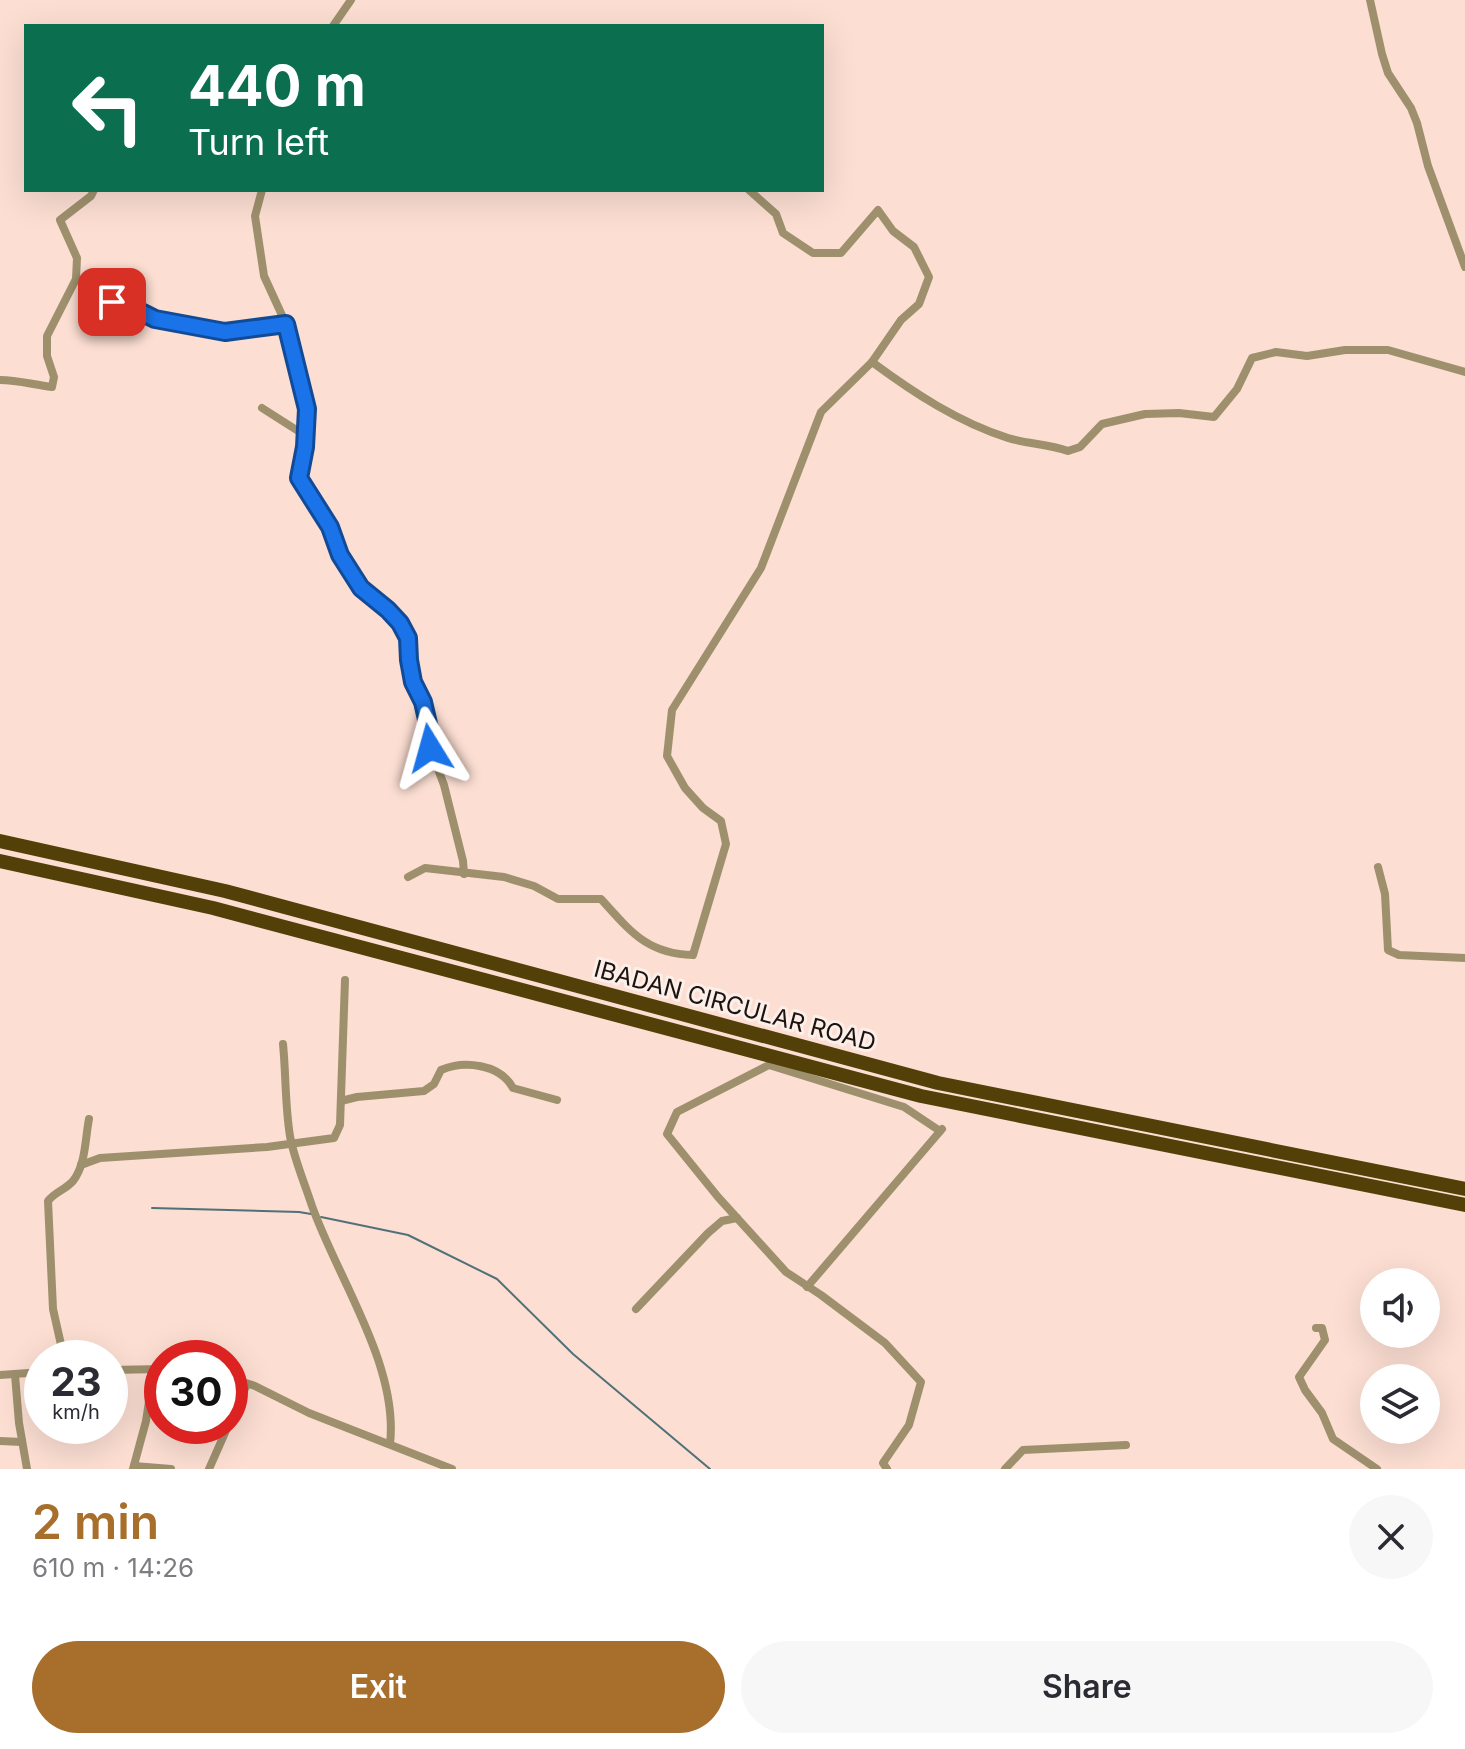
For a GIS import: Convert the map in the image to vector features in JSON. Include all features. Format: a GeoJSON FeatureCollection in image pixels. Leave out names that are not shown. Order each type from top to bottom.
{"type":"FeatureCollection","features":[{"type":"Feature","properties":{"kind":"highway","name":"IBADAN CIRCULAR ROAD"},"geometry":{"type":"LineString","coordinates":[[0,841],[225,891],[938,1083],[1465,1189]]}},
{"type":"Feature","properties":{"kind":"highway","name":"IBADAN CIRCULAR ROAD"},"geometry":{"type":"LineString","coordinates":[[0,861],[213,908],[921,1096],[1465,1205]]}},
{"type":"Feature","properties":{"kind":"street"},"geometry":{"type":"LineString","coordinates":[[334,24],[351,0]]}},
{"type":"Feature","properties":{"kind":"street"},"geometry":{"type":"LineString","coordinates":[[1370,0],[1385,64],[1417,123],[1428,166],[1465,267]]}},
{"type":"Feature","properties":{"kind":"street"},"geometry":{"type":"LineString","coordinates":[[0,380],[52,387],[54,377],[47,356],[47,336],[76,279],[77,258],[60,220],[93,192]]}},
{"type":"Feature","properties":{"kind":"street"},"geometry":{"type":"LineString","coordinates":[[261,192],[255,216],[264,276],[286,324],[307,409],[299,478],[330,527],[340,555],[361,588],[388,610],[408,638],[413,682],[423,702],[430,748],[444,785],[464,874]]}},
{"type":"Feature","properties":{"kind":"street"},"geometry":{"type":"LineString","coordinates":[[408,877],[425,868],[504,877],[534,886],[558,899],[601,899],[631,932],[652,947],[671,954],[693,955],[726,844],[721,821],[703,808],[685,788],[667,756],[672,710],[761,568],[821,412],[872,362],[901,320],[919,304],[929,277],[914,247],[893,231],[878,210],[841,253],[813,253],[783,233],[776,214],[751,192]]}},
{"type":"Feature","properties":{"kind":"street"},"geometry":{"type":"LineString","coordinates":[[112,302],[129,306],[155,319],[225,332],[286,324]]}},
{"type":"Feature","properties":{"kind":"street"},"geometry":{"type":"LineString","coordinates":[[872,362],[956,417],[1011,439],[1049,444],[1068,451],[1080,447],[1102,424],[1145,414],[1179,413],[1214,417],[1237,389],[1252,358],[1276,352],[1307,356],[1345,350],[1388,350],[1465,372]]}},
{"type":"Feature","properties":{"kind":"street"},"geometry":{"type":"LineString","coordinates":[[262,408],[306,436]]}},
{"type":"Feature","properties":{"kind":"street"},"geometry":{"type":"LineString","coordinates":[[1378,867],[1385,894],[1388,950],[1399,955],[1465,958]]}},
{"type":"Feature","properties":{"kind":"street"},"geometry":{"type":"LineString","coordinates":[[81,1165],[100,1158],[267,1147],[334,1138],[340,1125],[345,980]]}},
{"type":"Feature","properties":{"kind":"street"},"geometry":{"type":"LineString","coordinates":[[283,1044],[292,1143],[320,1226],[388,1389],[393,1421],[390,1444]]}},
{"type":"Feature","properties":{"kind":"street"},"geometry":{"type":"LineString","coordinates":[[341,1101],[424,1091],[434,1084],[441,1070],[454,1065],[494,1070],[505,1075],[513,1088],[557,1100]]}},
{"type":"Feature","properties":{"kind":"street"},"geometry":{"type":"LineString","coordinates":[[807,1287],[941,1130],[904,1107],[769,1065],[677,1112],[667,1134],[786,1272],[885,1343],[921,1382],[909,1425],[882,1467]]}},
{"type":"Feature","properties":{"kind":"street"},"geometry":{"type":"LineString","coordinates":[[60,1340],[53,1309],[48,1201],[74,1179],[81,1165],[89,1119]]}},
{"type":"Feature","properties":{"kind":"street"},"geometry":{"type":"LineString","coordinates":[[636,1309],[715,1227],[722,1221],[737,1218]]}},
{"type":"Feature","properties":{"kind":"street"},"geometry":{"type":"LineString","coordinates":[[1316,1328],[1322,1328],[1325,1340],[1299,1377],[1322,1413],[1333,1439],[1377,1469]]}},
{"type":"Feature","properties":{"kind":"street"},"geometry":{"type":"LineString","coordinates":[[0,1375],[24,1374]]}},
{"type":"Feature","properties":{"kind":"street"},"geometry":{"type":"LineString","coordinates":[[15,1375],[27,1469]]}},
{"type":"Feature","properties":{"kind":"street"},"geometry":{"type":"LineString","coordinates":[[248,1384],[309,1413],[450,1469]]}},
{"type":"Feature","properties":{"kind":"street"},"geometry":{"type":"LineString","coordinates":[[144,1429],[134,1467],[171,1469]]}},
{"type":"Feature","properties":{"kind":"street"},"geometry":{"type":"LineString","coordinates":[[0,1441],[22,1442]]}},
{"type":"Feature","properties":{"kind":"street"},"geometry":{"type":"LineString","coordinates":[[209,1469],[220,1444]]}},
{"type":"Feature","properties":{"kind":"street"},"geometry":{"type":"LineString","coordinates":[[1005,1469],[1023,1450],[1126,1445]]}},
{"type":"Feature","properties":{"kind":"waterway"},"geometry":{"type":"LineString","coordinates":[[152,1208],[311,1214]]}},
{"type":"Feature","properties":{"kind":"waterway"},"geometry":{"type":"LineString","coordinates":[[321,1217],[408,1235],[497,1279],[573,1354],[710,1469]]}},
{"type":"Feature","properties":{"kind":"route"},"geometry":{"type":"LineString","coordinates":[[112,302],[129,306],[155,319],[225,332],[286,324],[307,409],[299,478],[330,527],[340,555],[361,588],[388,610],[408,638],[413,682],[423,702],[430,748]]}}]}
